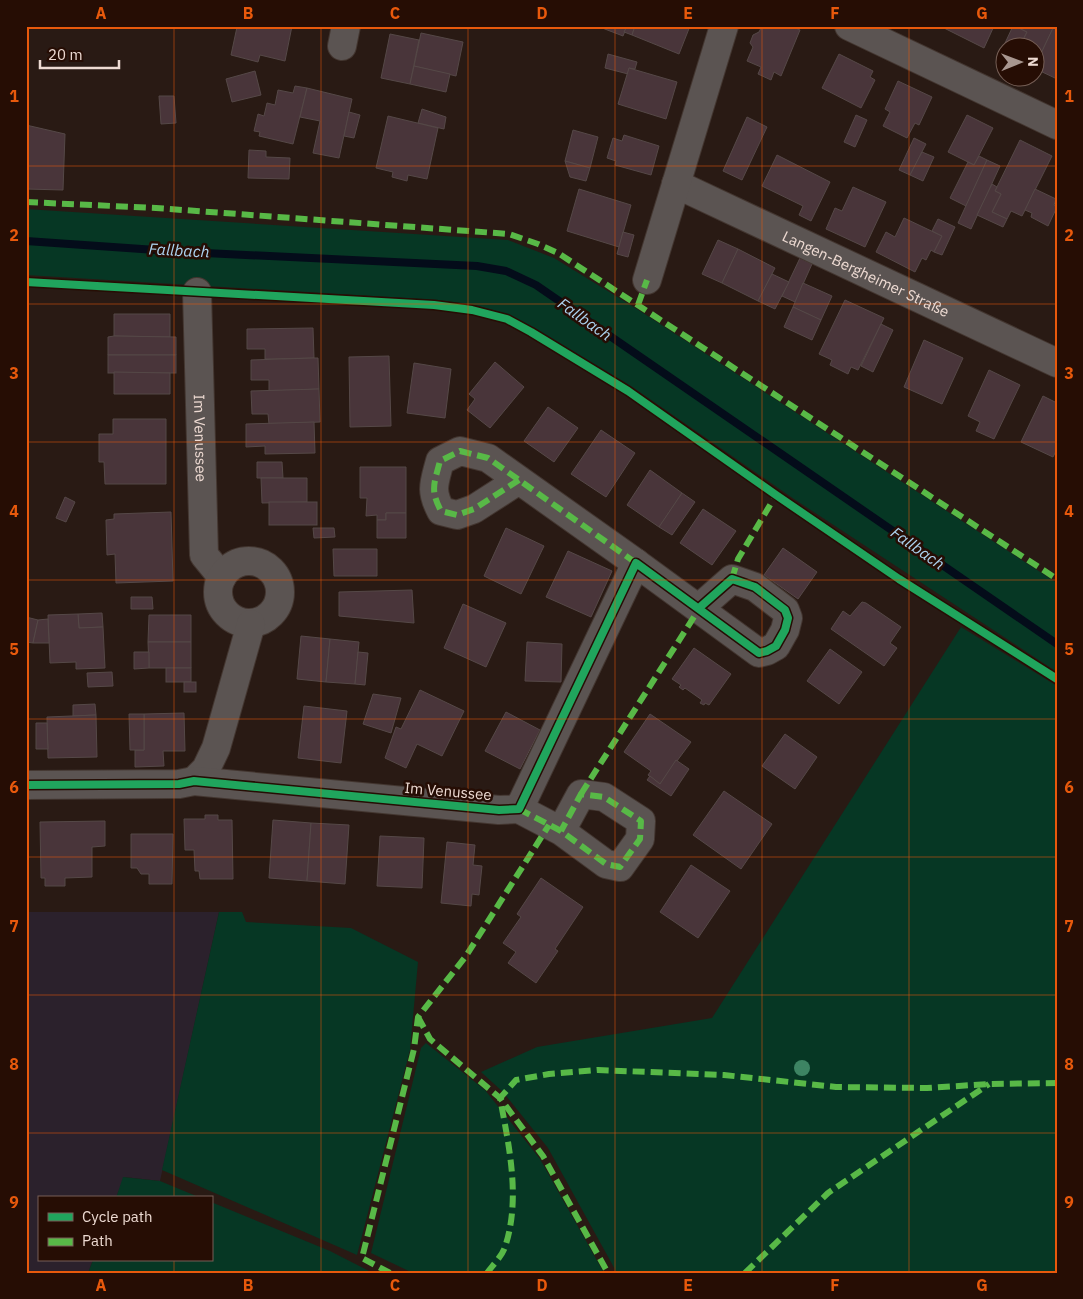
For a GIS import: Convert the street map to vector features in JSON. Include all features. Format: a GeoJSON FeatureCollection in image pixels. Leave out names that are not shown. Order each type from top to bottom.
{"type":"FeatureCollection","features":[{"type":"Feature","properties":{"kind":"street"},"geometry":{"type":"LineString","coordinates":[[647,280],[724,26]]}},
{"type":"Feature","properties":{"kind":"street"},"geometry":{"type":"LineString","coordinates":[[849,26],[1057,125]]}},
{"type":"Feature","properties":{"kind":"street","name":"Langen-Bergheimer Straße"},"geometry":{"type":"LineString","coordinates":[[676,184],[1057,363]]}},
{"type":"Feature","properties":{"kind":"street","name":"Im Venussee"},"geometry":{"type":"LineString","coordinates":[[197,292],[204,554],[222,577]]}},
{"type":"Feature","properties":{"kind":"street"},"geometry":{"type":"LineString","coordinates":[[519,480],[699,608]]}},
{"type":"Feature","properties":{"kind":"street"},"geometry":{"type":"LineString","coordinates":[[246,560],[254,560],[272,569],[279,584],[278,602],[272,614],[262,621],[251,624],[239,622],[228,616],[218,600],[218,584],[222,577],[230,567],[246,560]]}},
{"type":"Feature","properties":{"kind":"street"},"geometry":{"type":"LineString","coordinates":[[518,809],[636,563]]}},
{"type":"Feature","properties":{"kind":"street"},"geometry":{"type":"LineString","coordinates":[[194,781],[206,769],[216,748],[251,624]]}},
{"type":"Feature","properties":{"kind":"street","name":"Im Venussee"},"geometry":{"type":"LineString","coordinates":[[26,785],[179,784],[194,781],[499,810],[518,809],[561,832]]}},
{"type":"Feature","properties":{"kind":"shaded area"},"geometry":{"type":"Polygon","coordinates":[[[26,912],[219,912],[160,1181],[124,1177],[117,1196],[38,1196],[38,1262],[92,1262],[88,1273],[26,1273],[26,912]]]}},
{"type":"Feature","properties":{"kind":"green space"},"geometry":{"type":"Polygon","coordinates":[[[26,209],[508,240],[554,258],[637,309],[1057,583],[1057,672],[794,499],[631,386],[510,315],[475,305],[438,300],[26,275],[26,209]]]}},
{"type":"Feature","properties":{"kind":"green space"},"geometry":{"type":"Polygon","coordinates":[[[961,627],[1057,686],[1057,1273],[617,1273],[548,1148],[503,1092],[481,1072],[537,1047],[712,1018],[961,627]]]}},
{"type":"Feature","properties":{"kind":"green space"},"geometry":{"type":"Polygon","coordinates":[[[219,912],[242,912],[246,922],[351,928],[418,962],[410,1050],[357,1255],[162,1170],[219,912]]]}},
{"type":"Feature","properties":{"kind":"green space"},"geometry":{"type":"Polygon","coordinates":[[[426,1043],[485,1090],[540,1159],[604,1273],[413,1273],[371,1253],[421,1048],[426,1043]]]}},
{"type":"Feature","properties":{"kind":"green space"},"geometry":{"type":"Polygon","coordinates":[[[123,1177],[160,1181],[196,1196],[117,1196],[123,1177]]]}},
{"type":"Feature","properties":{"kind":"green space"},"geometry":{"type":"Polygon","coordinates":[[[212,1202],[330,1251],[373,1273],[88,1273],[92,1262],[212,1262],[212,1202]]]}},
{"type":"Feature","properties":{"kind":"building"},"geometry":{"type":"Polygon","coordinates":[[[234,26],[292,26],[285,61],[260,55],[258,62],[231,55],[237,27],[234,26]]]}},
{"type":"Feature","properties":{"kind":"building"},"geometry":{"type":"Polygon","coordinates":[[[597,26],[627,26],[623,36],[597,26]]]}},
{"type":"Feature","properties":{"kind":"building"},"geometry":{"type":"Polygon","coordinates":[[[627,26],[635,26],[632,35],[624,32],[627,26]]]}},
{"type":"Feature","properties":{"kind":"building"},"geometry":{"type":"Polygon","coordinates":[[[635,26],[690,26],[679,54],[632,35],[635,26]]]}},
{"type":"Feature","properties":{"kind":"building"},"geometry":{"type":"Polygon","coordinates":[[[762,26],[791,26],[800,30],[781,76],[774,72],[771,80],[758,74],[761,67],[747,61],[753,47],[750,43],[753,35],[759,32],[762,26]]]}},
{"type":"Feature","properties":{"kind":"building"},"geometry":{"type":"Polygon","coordinates":[[[940,26],[994,26],[984,48],[940,26]]]}},
{"type":"Feature","properties":{"kind":"building"},"geometry":{"type":"Polygon","coordinates":[[[1013,26],[1019,26],[1019,28],[1027,32],[1024,38],[1007,38],[1013,26]]]}},
{"type":"Feature","properties":{"kind":"building"},"geometry":{"type":"Polygon","coordinates":[[[1019,26],[1054,26],[1046,43],[1046,38],[1024,38],[1027,32],[1019,28],[1019,26]]]}},
{"type":"Feature","properties":{"kind":"building"},"geometry":{"type":"Polygon","coordinates":[[[1054,26],[1057,26],[1057,79],[1046,74],[1046,43],[1054,26]]]}},
{"type":"Feature","properties":{"kind":"building"},"geometry":{"type":"Polygon","coordinates":[[[421,33],[463,42],[456,76],[414,66],[421,33]]]}},
{"type":"Feature","properties":{"kind":"building"},"geometry":{"type":"Polygon","coordinates":[[[390,34],[419,40],[410,84],[381,78],[390,34]]]}},
{"type":"Feature","properties":{"kind":"building"},"geometry":{"type":"Polygon","coordinates":[[[608,54],[637,62],[635,69],[629,68],[628,74],[605,68],[608,54]]]}},
{"type":"Feature","properties":{"kind":"building"},"geometry":{"type":"Polygon","coordinates":[[[839,54],[873,71],[870,77],[875,80],[861,108],[822,88],[839,54]]]}},
{"type":"Feature","properties":{"kind":"building"},"geometry":{"type":"Polygon","coordinates":[[[414,66],[450,74],[446,92],[410,84],[414,66]]]}},
{"type":"Feature","properties":{"kind":"building"},"geometry":{"type":"Polygon","coordinates":[[[629,68],[677,82],[666,119],[618,104],[629,68]]]}},
{"type":"Feature","properties":{"kind":"building"},"geometry":{"type":"Polygon","coordinates":[[[255,71],[261,95],[232,102],[226,79],[255,71]]]}},
{"type":"Feature","properties":{"kind":"building"},"geometry":{"type":"Polygon","coordinates":[[[898,81],[932,97],[919,125],[915,123],[907,138],[883,126],[890,112],[885,109],[898,81]]]}},
{"type":"Feature","properties":{"kind":"building"},"geometry":{"type":"Polygon","coordinates":[[[295,86],[307,88],[293,144],[259,136],[260,132],[254,131],[258,114],[264,116],[267,103],[275,105],[278,90],[293,93],[295,86]]]}},
{"type":"Feature","properties":{"kind":"building"},"geometry":{"type":"Polygon","coordinates":[[[307,88],[352,99],[339,158],[313,153],[320,121],[300,117],[307,88]]]}},
{"type":"Feature","properties":{"kind":"building"},"geometry":{"type":"Polygon","coordinates":[[[159,96],[174,96],[176,123],[161,124],[159,96]]]}},
{"type":"Feature","properties":{"kind":"building"},"geometry":{"type":"Polygon","coordinates":[[[422,109],[446,117],[444,129],[418,123],[422,109]]]}},
{"type":"Feature","properties":{"kind":"building"},"geometry":{"type":"Polygon","coordinates":[[[349,112],[360,115],[354,138],[344,136],[349,112]]]}},
{"type":"Feature","properties":{"kind":"building"},"geometry":{"type":"Polygon","coordinates":[[[856,115],[867,120],[855,147],[844,142],[856,115]]]}},
{"type":"Feature","properties":{"kind":"building"},"geometry":{"type":"Polygon","coordinates":[[[967,115],[993,128],[974,165],[948,152],[967,115]]]}},
{"type":"Feature","properties":{"kind":"building"},"geometry":{"type":"Polygon","coordinates":[[[388,116],[438,128],[427,179],[408,175],[407,181],[392,177],[393,172],[376,168],[388,116]]]}},
{"type":"Feature","properties":{"kind":"building"},"geometry":{"type":"Polygon","coordinates":[[[747,117],[767,127],[742,180],[723,171],[747,117]]]}},
{"type":"Feature","properties":{"kind":"building"},"geometry":{"type":"Polygon","coordinates":[[[26,125],[65,134],[63,190],[26,189],[26,125]]]}},
{"type":"Feature","properties":{"kind":"building"},"geometry":{"type":"Polygon","coordinates":[[[573,130],[598,137],[590,168],[565,161],[573,130]]]}},
{"type":"Feature","properties":{"kind":"building"},"geometry":{"type":"Polygon","coordinates":[[[624,135],[659,146],[651,175],[615,165],[616,161],[607,158],[613,138],[622,141],[624,135]]]}},
{"type":"Feature","properties":{"kind":"building"},"geometry":{"type":"Polygon","coordinates":[[[914,138],[926,144],[910,175],[899,170],[914,138]]]}},
{"type":"Feature","properties":{"kind":"building"},"geometry":{"type":"Polygon","coordinates":[[[1020,140],[1052,156],[1022,216],[1011,211],[1007,219],[992,212],[1001,194],[995,191],[1020,140]]]}},
{"type":"Feature","properties":{"kind":"building"},"geometry":{"type":"Polygon","coordinates":[[[249,150],[266,151],[266,157],[290,158],[289,179],[248,178],[249,150]]]}},
{"type":"Feature","properties":{"kind":"building"},"geometry":{"type":"Polygon","coordinates":[[[922,152],[934,157],[923,181],[910,175],[922,152]]]}},
{"type":"Feature","properties":{"kind":"building"},"geometry":{"type":"Polygon","coordinates":[[[777,155],[830,182],[811,221],[799,215],[803,206],[762,186],[777,155]]]}},
{"type":"Feature","properties":{"kind":"building"},"geometry":{"type":"Polygon","coordinates":[[[979,156],[987,160],[966,206],[950,198],[968,162],[974,165],[979,156]]]}},
{"type":"Feature","properties":{"kind":"building"},"geometry":{"type":"Polygon","coordinates":[[[987,160],[1000,166],[971,229],[958,223],[987,160]]]}},
{"type":"Feature","properties":{"kind":"building"},"geometry":{"type":"Polygon","coordinates":[[[565,161],[590,168],[586,181],[570,177],[565,161]]]}},
{"type":"Feature","properties":{"kind":"building"},"geometry":{"type":"Polygon","coordinates":[[[992,184],[997,187],[995,191],[1001,194],[992,212],[1007,219],[1003,227],[977,215],[992,184]]]}},
{"type":"Feature","properties":{"kind":"building"},"geometry":{"type":"Polygon","coordinates":[[[853,187],[886,202],[865,247],[826,229],[835,208],[842,211],[853,187]]]}},
{"type":"Feature","properties":{"kind":"building"},"geometry":{"type":"Polygon","coordinates":[[[579,189],[631,205],[619,247],[567,231],[579,189]]]}},
{"type":"Feature","properties":{"kind":"building"},"geometry":{"type":"Polygon","coordinates":[[[1035,189],[1056,199],[1054,205],[1057,207],[1048,226],[1031,217],[1032,213],[1025,210],[1035,189]]]}},
{"type":"Feature","properties":{"kind":"building"},"geometry":{"type":"Polygon","coordinates":[[[904,218],[942,236],[934,252],[931,250],[926,260],[922,258],[915,272],[876,252],[886,232],[895,237],[904,218]]]}},
{"type":"Feature","properties":{"kind":"building"},"geometry":{"type":"Polygon","coordinates":[[[938,219],[955,227],[942,255],[934,252],[942,236],[932,231],[938,219]]]}},
{"type":"Feature","properties":{"kind":"building"},"geometry":{"type":"Polygon","coordinates":[[[623,232],[634,235],[628,257],[617,254],[623,232]]]}},
{"type":"Feature","properties":{"kind":"building"},"geometry":{"type":"Polygon","coordinates":[[[718,240],[738,249],[722,283],[702,274],[718,240]]]}},
{"type":"Feature","properties":{"kind":"building"},"geometry":{"type":"Polygon","coordinates":[[[738,249],[775,268],[758,301],[722,283],[738,249]]]}},
{"type":"Feature","properties":{"kind":"building"},"geometry":{"type":"Polygon","coordinates":[[[800,258],[812,264],[795,302],[782,296],[800,258]]]}},
{"type":"Feature","properties":{"kind":"building"},"geometry":{"type":"Polygon","coordinates":[[[772,274],[789,282],[775,309],[758,301],[772,274]]]}},
{"type":"Feature","properties":{"kind":"building"},"geometry":{"type":"Polygon","coordinates":[[[803,283],[832,296],[821,320],[793,307],[803,283]]]}},
{"type":"Feature","properties":{"kind":"building"},"geometry":{"type":"Polygon","coordinates":[[[845,300],[884,318],[858,370],[851,367],[848,374],[830,365],[832,360],[819,354],[845,300]]]}},
{"type":"Feature","properties":{"kind":"building"},"geometry":{"type":"Polygon","coordinates":[[[793,307],[821,320],[812,340],[784,327],[793,307]]]}},
{"type":"Feature","properties":{"kind":"building"},"geometry":{"type":"Polygon","coordinates":[[[114,314],[170,314],[170,337],[114,336],[114,314]]]}},
{"type":"Feature","properties":{"kind":"building"},"geometry":{"type":"Polygon","coordinates":[[[881,324],[893,330],[873,372],[861,366],[881,324]]]}},
{"type":"Feature","properties":{"kind":"building"},"geometry":{"type":"Polygon","coordinates":[[[313,328],[314,358],[265,359],[265,349],[247,349],[247,329],[313,328]]]}},
{"type":"Feature","properties":{"kind":"building"},"geometry":{"type":"Polygon","coordinates":[[[108,337],[176,337],[176,355],[108,355],[108,337]]]}},
{"type":"Feature","properties":{"kind":"building"},"geometry":{"type":"Polygon","coordinates":[[[924,340],[963,358],[942,404],[904,387],[924,340]]]}},
{"type":"Feature","properties":{"kind":"building"},"geometry":{"type":"Polygon","coordinates":[[[108,355],[176,355],[176,373],[108,373],[108,355]]]}},
{"type":"Feature","properties":{"kind":"building"},"geometry":{"type":"Polygon","coordinates":[[[389,356],[391,426],[350,427],[349,357],[389,356]]]}},
{"type":"Feature","properties":{"kind":"building"},"geometry":{"type":"Polygon","coordinates":[[[318,358],[319,389],[269,391],[269,380],[251,380],[251,360],[318,358]]]}},
{"type":"Feature","properties":{"kind":"building"},"geometry":{"type":"Polygon","coordinates":[[[495,362],[524,387],[490,428],[467,410],[475,399],[469,394],[495,362]]]}},
{"type":"Feature","properties":{"kind":"building"},"geometry":{"type":"Polygon","coordinates":[[[414,363],[451,369],[445,418],[407,413],[414,363]]]}},
{"type":"Feature","properties":{"kind":"building"},"geometry":{"type":"Polygon","coordinates":[[[989,370],[1020,385],[994,439],[976,431],[980,422],[968,416],[989,370]]]}},
{"type":"Feature","properties":{"kind":"building"},"geometry":{"type":"Polygon","coordinates":[[[114,372],[170,373],[170,394],[114,394],[114,372]]]}},
{"type":"Feature","properties":{"kind":"building"},"geometry":{"type":"Polygon","coordinates":[[[319,389],[320,422],[269,424],[268,414],[252,414],[251,391],[319,389]]]}},
{"type":"Feature","properties":{"kind":"building"},"geometry":{"type":"Polygon","coordinates":[[[1043,396],[1057,403],[1057,449],[1053,457],[1021,442],[1043,396]]]}},
{"type":"Feature","properties":{"kind":"building"},"geometry":{"type":"Polygon","coordinates":[[[548,407],[578,428],[554,462],[524,441],[548,407]]]}},
{"type":"Feature","properties":{"kind":"building"},"geometry":{"type":"Polygon","coordinates":[[[113,419],[166,419],[166,484],[105,484],[104,462],[99,462],[99,434],[113,434],[113,419]]]}},
{"type":"Feature","properties":{"kind":"building"},"geometry":{"type":"Polygon","coordinates":[[[314,422],[315,453],[265,454],[265,446],[246,447],[246,424],[314,422]]]}},
{"type":"Feature","properties":{"kind":"building"},"geometry":{"type":"Polygon","coordinates":[[[601,430],[635,453],[606,497],[571,474],[601,430]]]}},
{"type":"Feature","properties":{"kind":"building"},"geometry":{"type":"Polygon","coordinates":[[[257,462],[282,462],[283,478],[257,478],[257,462]]]}},
{"type":"Feature","properties":{"kind":"building"},"geometry":{"type":"Polygon","coordinates":[[[360,467],[406,467],[406,513],[386,513],[386,520],[377,520],[377,515],[366,516],[367,498],[360,498],[360,467]]]}},
{"type":"Feature","properties":{"kind":"building"},"geometry":{"type":"Polygon","coordinates":[[[650,470],[682,493],[659,527],[627,505],[650,470]]]}},
{"type":"Feature","properties":{"kind":"building"},"geometry":{"type":"Polygon","coordinates":[[[261,478],[307,478],[307,502],[262,503],[261,478]]]}},
{"type":"Feature","properties":{"kind":"building"},"geometry":{"type":"Polygon","coordinates":[[[682,493],[695,502],[672,535],[659,527],[682,493]]]}},
{"type":"Feature","properties":{"kind":"building"},"geometry":{"type":"Polygon","coordinates":[[[65,497],[75,502],[66,522],[56,518],[65,497]]]}},
{"type":"Feature","properties":{"kind":"building"},"geometry":{"type":"Polygon","coordinates":[[[269,502],[317,502],[317,525],[269,525],[269,502]]]}},
{"type":"Feature","properties":{"kind":"building"},"geometry":{"type":"Polygon","coordinates":[[[703,509],[736,531],[712,565],[680,543],[703,509]]]}},
{"type":"Feature","properties":{"kind":"building"},"geometry":{"type":"Polygon","coordinates":[[[171,512],[173,581],[116,583],[115,554],[107,555],[106,520],[114,519],[114,514],[171,512]]]}},
{"type":"Feature","properties":{"kind":"building"},"geometry":{"type":"Polygon","coordinates":[[[386,513],[406,513],[406,538],[377,538],[377,520],[386,520],[386,513]]]}},
{"type":"Feature","properties":{"kind":"building"},"geometry":{"type":"Polygon","coordinates":[[[313,528],[334,528],[335,537],[314,538],[313,528]]]}},
{"type":"Feature","properties":{"kind":"building"},"geometry":{"type":"Polygon","coordinates":[[[506,528],[544,546],[521,594],[484,576],[506,528]]]}},
{"type":"Feature","properties":{"kind":"building"},"geometry":{"type":"Polygon","coordinates":[[[783,548],[817,572],[798,599],[764,575],[783,548]]]}},
{"type":"Feature","properties":{"kind":"building"},"geometry":{"type":"Polygon","coordinates":[[[333,549],[377,549],[377,576],[334,576],[333,549]]]}},
{"type":"Feature","properties":{"kind":"building"},"geometry":{"type":"Polygon","coordinates":[[[568,551],[612,571],[591,617],[546,597],[568,551]]]}},
{"type":"Feature","properties":{"kind":"building"},"geometry":{"type":"Polygon","coordinates":[[[412,590],[414,623],[339,616],[339,592],[412,590]]]}},
{"type":"Feature","properties":{"kind":"building"},"geometry":{"type":"Polygon","coordinates":[[[131,597],[152,597],[153,609],[131,609],[131,597]]]}},
{"type":"Feature","properties":{"kind":"building"},"geometry":{"type":"Polygon","coordinates":[[[862,602],[901,627],[890,643],[897,648],[884,666],[831,629],[843,611],[850,616],[862,602]]]}},
{"type":"Feature","properties":{"kind":"building"},"geometry":{"type":"Polygon","coordinates":[[[463,604],[506,623],[486,667],[444,648],[463,604]]]}},
{"type":"Feature","properties":{"kind":"building"},"geometry":{"type":"Polygon","coordinates":[[[102,613],[103,627],[79,628],[78,614],[102,613]]]}},
{"type":"Feature","properties":{"kind":"building"},"geometry":{"type":"Polygon","coordinates":[[[78,614],[79,628],[103,627],[105,668],[76,669],[76,662],[50,663],[48,615],[78,614]]]}},
{"type":"Feature","properties":{"kind":"building"},"geometry":{"type":"Polygon","coordinates":[[[149,615],[191,615],[191,642],[148,642],[149,615]]]}},
{"type":"Feature","properties":{"kind":"building"},"geometry":{"type":"Polygon","coordinates":[[[26,617],[38,620],[33,643],[26,642],[26,617]]]}},
{"type":"Feature","properties":{"kind":"building"},"geometry":{"type":"Polygon","coordinates":[[[48,619],[49,643],[33,643],[38,620],[48,619]]]}},
{"type":"Feature","properties":{"kind":"building"},"geometry":{"type":"Polygon","coordinates":[[[301,636],[330,639],[326,682],[297,679],[301,636]]]}},
{"type":"Feature","properties":{"kind":"building"},"geometry":{"type":"Polygon","coordinates":[[[330,639],[359,642],[355,684],[326,682],[330,639]]]}},
{"type":"Feature","properties":{"kind":"building"},"geometry":{"type":"Polygon","coordinates":[[[148,642],[191,642],[191,668],[149,668],[148,642]]]}},
{"type":"Feature","properties":{"kind":"building"},"geometry":{"type":"Polygon","coordinates":[[[527,642],[562,644],[561,682],[525,681],[527,642]]]}},
{"type":"Feature","properties":{"kind":"building"},"geometry":{"type":"Polygon","coordinates":[[[694,648],[731,674],[709,705],[700,703],[702,700],[685,688],[683,690],[679,687],[681,685],[672,679],[694,648]]]}},
{"type":"Feature","properties":{"kind":"building"},"geometry":{"type":"Polygon","coordinates":[[[830,649],[862,672],[839,704],[807,681],[830,649]]]}},
{"type":"Feature","properties":{"kind":"building"},"geometry":{"type":"Polygon","coordinates":[[[134,652],[149,652],[149,668],[134,669],[134,652]]]}},
{"type":"Feature","properties":{"kind":"building"},"geometry":{"type":"Polygon","coordinates":[[[358,652],[368,653],[365,685],[355,684],[358,652]]]}},
{"type":"Feature","properties":{"kind":"building"},"geometry":{"type":"Polygon","coordinates":[[[166,668],[191,668],[191,682],[166,682],[166,668]]]}},
{"type":"Feature","properties":{"kind":"building"},"geometry":{"type":"Polygon","coordinates":[[[112,672],[113,686],[88,687],[87,673],[112,672]]]}},
{"type":"Feature","properties":{"kind":"building"},"geometry":{"type":"Polygon","coordinates":[[[184,682],[196,682],[196,692],[184,692],[184,682]]]}},
{"type":"Feature","properties":{"kind":"building"},"geometry":{"type":"Polygon","coordinates":[[[420,690],[464,711],[442,756],[417,744],[406,768],[385,758],[396,727],[401,729],[420,690]]]}},
{"type":"Feature","properties":{"kind":"building"},"geometry":{"type":"Polygon","coordinates":[[[373,694],[401,698],[391,733],[363,724],[373,694]]]}},
{"type":"Feature","properties":{"kind":"building"},"geometry":{"type":"Polygon","coordinates":[[[95,704],[96,715],[73,716],[73,705],[95,704]]]}},
{"type":"Feature","properties":{"kind":"building"},"geometry":{"type":"Polygon","coordinates":[[[304,706],[347,711],[341,763],[298,758],[304,706]]]}},
{"type":"Feature","properties":{"kind":"building"},"geometry":{"type":"Polygon","coordinates":[[[506,712],[540,730],[520,769],[485,751],[506,712]]]}},
{"type":"Feature","properties":{"kind":"building"},"geometry":{"type":"Polygon","coordinates":[[[184,713],[185,751],[163,751],[164,766],[135,767],[135,750],[144,750],[144,714],[184,713]]]}},
{"type":"Feature","properties":{"kind":"building"},"geometry":{"type":"Polygon","coordinates":[[[129,714],[144,714],[144,750],[130,750],[129,714]]]}},
{"type":"Feature","properties":{"kind":"building"},"geometry":{"type":"Polygon","coordinates":[[[650,714],[691,742],[660,784],[648,775],[651,771],[624,752],[650,714]]]}},
{"type":"Feature","properties":{"kind":"building"},"geometry":{"type":"Polygon","coordinates":[[[96,715],[97,757],[48,758],[47,717],[96,715]]]}},
{"type":"Feature","properties":{"kind":"building"},"geometry":{"type":"Polygon","coordinates":[[[36,723],[47,723],[48,749],[36,749],[36,723]]]}},
{"type":"Feature","properties":{"kind":"building"},"geometry":{"type":"Polygon","coordinates":[[[785,734],[817,757],[795,789],[762,766],[785,734]]]}},
{"type":"Feature","properties":{"kind":"building"},"geometry":{"type":"Polygon","coordinates":[[[676,760],[689,769],[671,796],[647,780],[650,776],[660,784],[676,760]]]}},
{"type":"Feature","properties":{"kind":"building"},"geometry":{"type":"Polygon","coordinates":[[[724,791],[772,824],[741,869],[693,835],[724,791]]]}},
{"type":"Feature","properties":{"kind":"building"},"geometry":{"type":"Polygon","coordinates":[[[205,815],[218,815],[218,820],[232,820],[233,879],[200,879],[199,871],[195,871],[194,850],[185,850],[184,819],[205,819],[205,815]]]}},
{"type":"Feature","properties":{"kind":"building"},"geometry":{"type":"Polygon","coordinates":[[[273,820],[311,823],[307,881],[269,878],[273,820]]]}},
{"type":"Feature","properties":{"kind":"building"},"geometry":{"type":"Polygon","coordinates":[[[105,821],[105,846],[92,847],[92,877],[65,878],[65,886],[45,886],[45,878],[41,878],[40,822],[105,821]]]}},
{"type":"Feature","properties":{"kind":"building"},"geometry":{"type":"Polygon","coordinates":[[[311,823],[349,825],[345,884],[307,881],[311,823]]]}},
{"type":"Feature","properties":{"kind":"building"},"geometry":{"type":"Polygon","coordinates":[[[131,834],[173,834],[172,884],[149,884],[149,874],[141,874],[137,868],[131,868],[131,834]]]}},
{"type":"Feature","properties":{"kind":"building"},"geometry":{"type":"Polygon","coordinates":[[[380,836],[424,838],[422,888],[377,886],[380,836]]]}},
{"type":"Feature","properties":{"kind":"building"},"geometry":{"type":"Polygon","coordinates":[[[447,842],[475,845],[473,865],[482,866],[479,895],[472,894],[471,906],[441,903],[447,842]]]}},
{"type":"Feature","properties":{"kind":"building"},"geometry":{"type":"Polygon","coordinates":[[[691,865],[730,891],[698,938],[660,912],[691,865]]]}},
{"type":"Feature","properties":{"kind":"building"},"geometry":{"type":"Polygon","coordinates":[[[541,878],[583,907],[555,949],[558,951],[536,983],[508,963],[516,952],[503,943],[521,917],[517,914],[541,878]]]}},
{"type":"Feature","properties":{"kind":"waterway","name":"Fallbach"},"geometry":{"type":"LineString","coordinates":[[26,241],[185,252],[477,266],[506,271],[536,285],[1057,644]]}},
{"type":"Feature","properties":{"kind":"marked path"},"geometry":{"type":"LineString","coordinates":[[26,202],[156,208],[509,234],[538,244],[558,253],[1057,579]]}},
{"type":"Feature","properties":{"kind":"marked path"},"geometry":{"type":"LineString","coordinates":[[638,305],[647,280]]}},
{"type":"Feature","properties":{"kind":"marked path"},"geometry":{"type":"LineString","coordinates":[[519,480],[474,509],[457,515],[441,511],[435,498],[434,487],[440,461],[460,451],[488,458],[636,563]]}},
{"type":"Feature","properties":{"kind":"marked path"},"geometry":{"type":"LineString","coordinates":[[732,579],[738,559],[776,495]]}},
{"type":"Feature","properties":{"kind":"marked path"},"geometry":{"type":"LineString","coordinates":[[581,794],[701,606]]}},
{"type":"Feature","properties":{"kind":"marked path"},"geometry":{"type":"LineString","coordinates":[[519,809],[561,831],[606,864],[620,867],[640,839],[641,821],[604,797],[581,794],[561,831]]}},
{"type":"Feature","properties":{"kind":"marked path"},"geometry":{"type":"LineString","coordinates":[[390,1273],[362,1258],[414,1049],[418,1017],[466,956],[549,825]]}},
{"type":"Feature","properties":{"kind":"marked path"},"geometry":{"type":"LineString","coordinates":[[418,1017],[430,1039],[500,1098],[543,1156],[608,1273]]}},
{"type":"Feature","properties":{"kind":"marked path"},"geometry":{"type":"LineString","coordinates":[[487,1273],[504,1250],[510,1229],[513,1191],[512,1172],[500,1098],[516,1080],[549,1074],[598,1070],[724,1075],[836,1087],[927,1088],[989,1084],[1057,1083]]}},
{"type":"Feature","properties":{"kind":"marked path"},"geometry":{"type":"LineString","coordinates":[[745,1273],[828,1193],[989,1084]]}},
{"type":"Feature","properties":{"kind":"cycle path"},"geometry":{"type":"LineString","coordinates":[[26,282],[434,305],[472,310],[507,319],[628,391],[899,579],[1057,679]]}},
{"type":"Feature","properties":{"kind":"cycle path"},"geometry":{"type":"LineString","coordinates":[[26,785],[179,784],[194,781],[499,810],[519,809],[636,563],[759,653],[776,646],[785,630],[788,618],[785,610],[755,587],[732,579],[699,608]]}}]}
